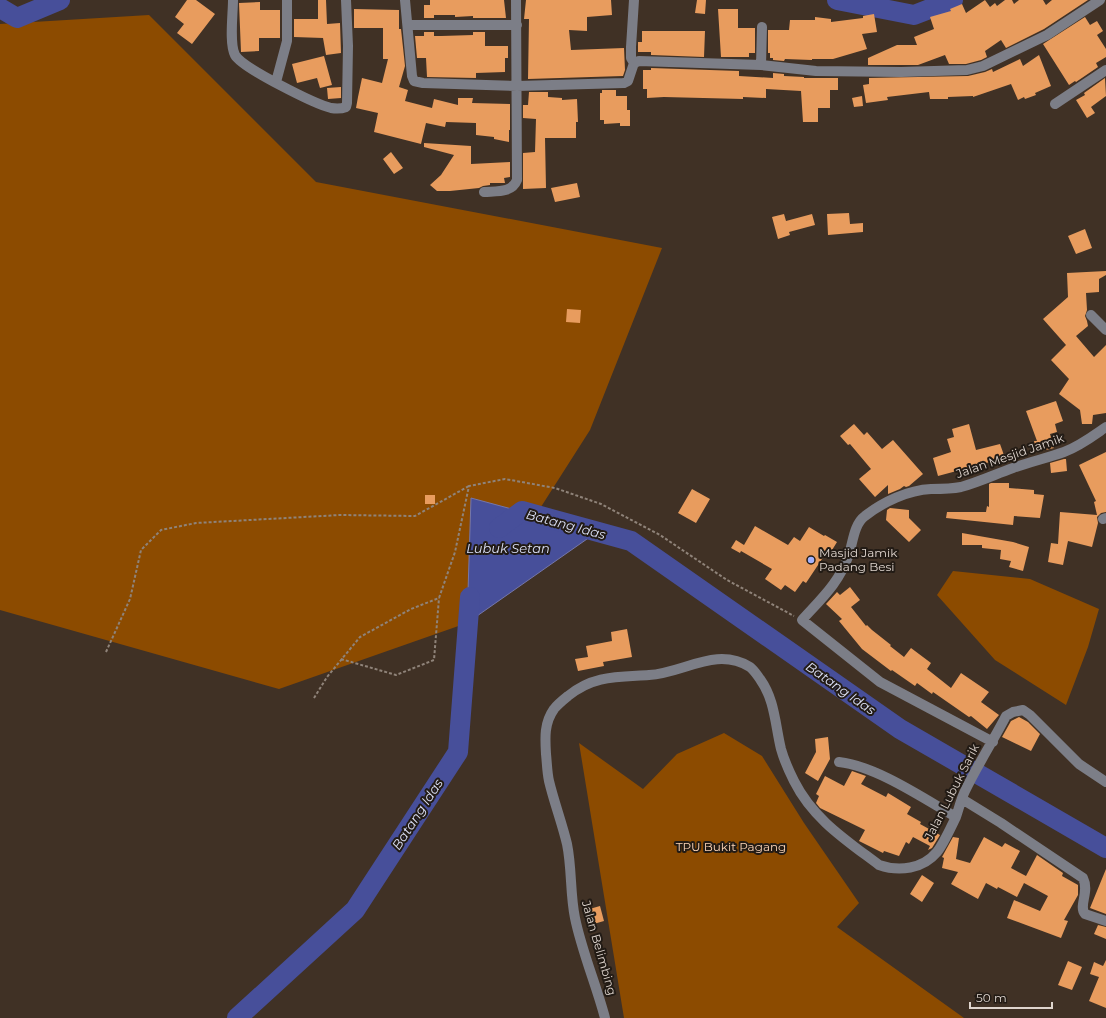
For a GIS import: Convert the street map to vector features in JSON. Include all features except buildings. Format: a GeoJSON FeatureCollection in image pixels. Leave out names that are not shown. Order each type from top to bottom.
{"type":"FeatureCollection","features":[{"type":"Feature","properties":{"kind":"street"},"geometry":{"type":"LineString","coordinates":[[233,0],[232,40],[235,54],[241,62],[302,95],[330,108],[341,109],[346,107],[348,46],[346,0]]}},
{"type":"Feature","properties":{"kind":"street"},"geometry":{"type":"LineString","coordinates":[[276,82],[287,41],[287,0]]}},
{"type":"Feature","properties":{"kind":"street"},"geometry":{"type":"LineString","coordinates":[[405,0],[412,76],[414,81],[423,83],[517,86],[624,83],[628,81],[634,63],[631,58],[634,0]]}},
{"type":"Feature","properties":{"kind":"street"},"geometry":{"type":"LineString","coordinates":[[484,192],[506,190],[515,184],[517,180],[516,0]]}},
{"type":"Feature","properties":{"kind":"street"},"geometry":{"type":"LineString","coordinates":[[634,63],[646,61],[761,65],[816,71],[901,72],[967,70],[983,66],[1047,35],[1100,0]]}},
{"type":"Feature","properties":{"kind":"street"},"geometry":{"type":"LineString","coordinates":[[408,25],[517,25]]}},
{"type":"Feature","properties":{"kind":"street"},"geometry":{"type":"LineString","coordinates":[[761,65],[762,27]]}},
{"type":"Feature","properties":{"kind":"street"},"geometry":{"type":"LineString","coordinates":[[1055,104],[1106,70]]}},
{"type":"Feature","properties":{"kind":"street"},"geometry":{"type":"LineString","coordinates":[[1091,315],[1106,330]]}},
{"type":"Feature","properties":{"kind":"street","name":"Jalan Mesjid Jamik"},"geometry":{"type":"LineString","coordinates":[[802,620],[835,583],[844,569],[855,531],[863,517],[880,506],[901,496],[917,491],[946,489],[974,483],[1014,468],[1065,452],[1079,445],[1106,427]]}},
{"type":"Feature","properties":{"kind":"street"},"geometry":{"type":"LineString","coordinates":[[802,620],[880,682],[992,744]]}},
{"type":"Feature","properties":{"kind":"street","name":"Jalan Lubuk Sarik"},"geometry":{"type":"LineString","coordinates":[[558,815],[549,779],[545,730],[553,709],[560,702],[586,683],[623,676],[665,673],[722,658],[734,660],[750,667],[765,686],[775,712],[787,766],[802,795],[813,809],[834,832],[879,865],[887,868],[904,869],[924,863],[937,852],[956,817],[964,795],[1006,716],[1013,712],[1023,710],[1030,715],[1079,764],[1106,782]]}},
{"type":"Feature","properties":{"kind":"street"},"geometry":{"type":"LineString","coordinates":[[839,762],[853,763],[867,769],[924,798],[956,817]]}},
{"type":"Feature","properties":{"kind":"street"},"geometry":{"type":"LineString","coordinates":[[964,795],[1001,823],[1083,878],[1086,886],[1086,894],[1082,909],[1083,912],[1106,921]]}},
{"type":"Feature","properties":{"kind":"street","name":"Jalan Belimbing"},"geometry":{"type":"LineString","coordinates":[[558,815],[567,845],[571,896],[575,918],[605,1018]]}},
{"type":"Feature","properties":{"kind":"path"},"geometry":{"type":"LineString","coordinates":[[106,652],[130,599],[141,550],[161,530],[196,523],[340,516],[415,516],[469,486],[505,479],[555,488],[601,504],[660,535],[726,580],[802,620]]}},
{"type":"Feature","properties":{"kind":"path"},"geometry":{"type":"LineString","coordinates":[[341,660],[396,675],[434,660],[439,598],[455,552],[469,486]]}},
{"type":"Feature","properties":{"kind":"path"},"geometry":{"type":"LineString","coordinates":[[314,698],[327,677],[360,637],[411,609],[439,598]]}},
{"type":"Feature","properties":{"kind":"green space"},"geometry":{"type":"Polygon","coordinates":[[[149,15],[316,182],[662,248],[590,430],[467,623],[279,689],[0,610],[0,24],[149,15]]]}},
{"type":"Feature","properties":{"kind":"green space"},"geometry":{"type":"Polygon","coordinates":[[[953,571],[1030,579],[1099,609],[1088,647],[1066,705],[995,660],[937,595],[953,571]]]}},
{"type":"Feature","properties":{"kind":"green space","name":"TPU Bukit Pagang"},"geometry":{"type":"Polygon","coordinates":[[[724,733],[762,756],[804,823],[859,903],[837,927],[964,1018],[624,1018],[579,743],[643,789],[677,754],[724,733]]]}},
{"type":"Feature","properties":{"kind":"water","name":"Lubuk Setan"},"geometry":{"type":"Polygon","coordinates":[[[471,498],[597,532],[467,623],[471,498]]]}},
{"type":"Feature","properties":{"kind":"waterway"},"geometry":{"type":"LineString","coordinates":[[0,8],[17,18],[60,0]]}},
{"type":"Feature","properties":{"kind":"waterway"},"geometry":{"type":"LineString","coordinates":[[837,0],[914,15],[953,0]]}},
{"type":"Feature","properties":{"kind":"waterway","name":"Batang Idas"},"geometry":{"type":"LineString","coordinates":[[499,528],[522,511],[631,541],[900,729],[1106,848]]}},
{"type":"Feature","properties":{"kind":"waterway","name":"Batang Idas"},"geometry":{"type":"LineString","coordinates":[[237,1018],[355,910],[458,752],[470,597]]}},
{"type":"Feature","properties":{"kind":"place","name":"Masjid Jamik Padang Besi"},"geometry":{"type":"Point","coordinates":[811,560]}}]}
